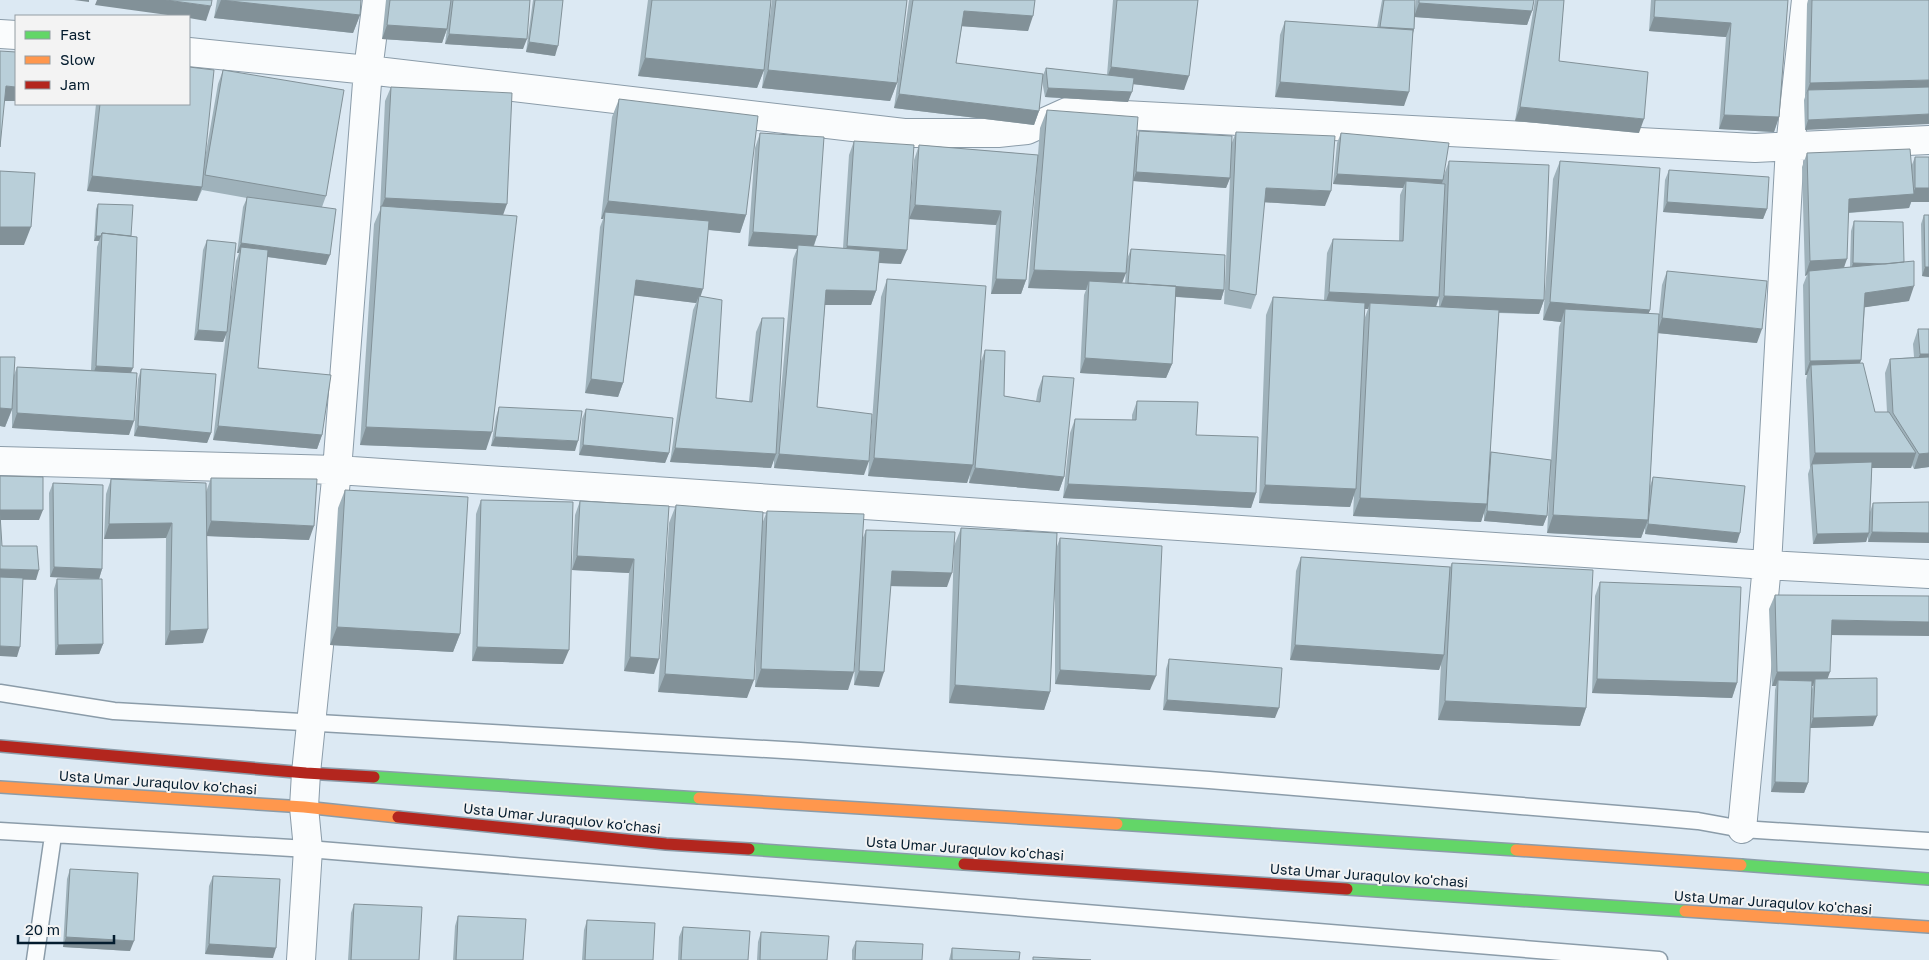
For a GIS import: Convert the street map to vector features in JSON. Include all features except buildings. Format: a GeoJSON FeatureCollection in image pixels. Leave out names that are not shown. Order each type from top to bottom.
{"type":"FeatureCollection","features":[{"type":"Feature","properties":{"kind":"main road","name":"Usta Umar Juraqulov ko'chasi"},"geometry":{"type":"LineString","coordinates":[[0,746],[306,774],[1678,860],[1929,879]]}},
{"type":"Feature","properties":{"kind":"main road","name":"Usta Umar Juraqulov ko'chasi"},"geometry":{"type":"LineString","coordinates":[[0,787],[304,807],[666,844],[1929,927]]}},
{"type":"Feature","properties":{"kind":"street"},"geometry":{"type":"LineString","coordinates":[[301,960],[308,849],[304,807],[306,774],[337,470],[368,70],[377,0]]}},
{"type":"Feature","properties":{"kind":"street"},"geometry":{"type":"LineString","coordinates":[[1742,829],[1767,565],[1790,147],[1806,0]]}},
{"type":"Feature","properties":{"kind":"street"},"geometry":{"type":"LineString","coordinates":[[0,34],[15,35]]}},
{"type":"Feature","properties":{"kind":"street"},"geometry":{"type":"LineString","coordinates":[[190,52],[368,70],[904,133],[998,133],[1027,130],[1067,112],[1755,148],[1929,140]]}},
{"type":"Feature","properties":{"kind":"street"},"geometry":{"type":"LineString","coordinates":[[0,461],[337,470],[1767,565],[1929,574]]}},
{"type":"Feature","properties":{"kind":"lane"},"geometry":{"type":"LineString","coordinates":[[0,693],[114,711],[800,751],[1199,780],[1698,821],[1742,829],[1929,841]]}},
{"type":"Feature","properties":{"kind":"lane"},"geometry":{"type":"LineString","coordinates":[[0,833],[308,849],[1659,960]]}},
{"type":"Feature","properties":{"kind":"lane"},"geometry":{"type":"LineString","coordinates":[[35,960],[53,836]]}},
{"type":"Feature","properties":{"kind":"traffic: fast"},"geometry":{"type":"LineString","coordinates":[[374,777],[699,798]]}},
{"type":"Feature","properties":{"kind":"traffic: fast"},"geometry":{"type":"LineString","coordinates":[[1117,824],[1516,850]]}},
{"type":"Feature","properties":{"kind":"traffic: fast"},"geometry":{"type":"LineString","coordinates":[[749,849],[964,864]]}},
{"type":"Feature","properties":{"kind":"traffic: fast"},"geometry":{"type":"LineString","coordinates":[[1741,865],[1929,879]]}},
{"type":"Feature","properties":{"kind":"traffic: fast"},"geometry":{"type":"LineString","coordinates":[[1347,889],[1685,911]]}},
{"type":"Feature","properties":{"kind":"traffic: slow"},"geometry":{"type":"LineString","coordinates":[[0,787],[304,807],[398,817]]}},
{"type":"Feature","properties":{"kind":"traffic: slow"},"geometry":{"type":"LineString","coordinates":[[699,798],[1117,824]]}},
{"type":"Feature","properties":{"kind":"traffic: slow"},"geometry":{"type":"LineString","coordinates":[[1516,850],[1741,865]]}},
{"type":"Feature","properties":{"kind":"traffic: slow"},"geometry":{"type":"LineString","coordinates":[[1685,911],[1929,927]]}},
{"type":"Feature","properties":{"kind":"traffic: jam"},"geometry":{"type":"LineString","coordinates":[[0,746],[306,773],[374,777]]}},
{"type":"Feature","properties":{"kind":"traffic: jam"},"geometry":{"type":"LineString","coordinates":[[398,817],[666,844],[749,849]]}},
{"type":"Feature","properties":{"kind":"traffic: jam"},"geometry":{"type":"LineString","coordinates":[[964,864],[1347,889]]}}]}
